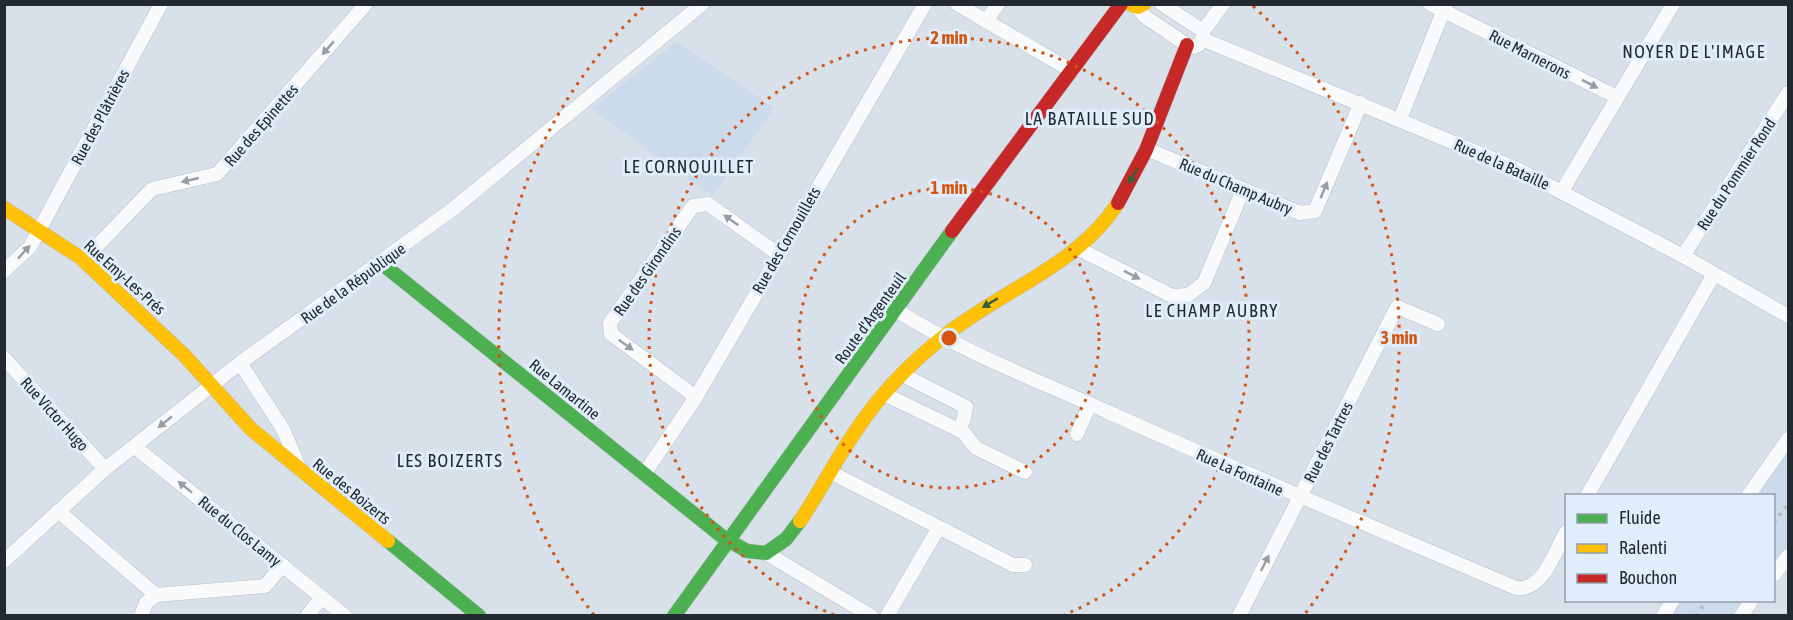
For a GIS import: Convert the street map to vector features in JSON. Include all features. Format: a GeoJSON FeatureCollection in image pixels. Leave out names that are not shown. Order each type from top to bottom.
{"type":"FeatureCollection","features":[{"type":"Feature","properties":{"kind":"street","name":"Rue des Plâtrières"},"geometry":{"type":"LineString","coordinates":[[4,271],[30,247],[161,4]]}},
{"type":"Feature","properties":{"kind":"street","name":"Rue des Epinettes"},"geometry":{"type":"LineString","coordinates":[[81,258],[90,253],[152,189],[217,174],[366,4]]}},
{"type":"Feature","properties":{"kind":"street","name":"Rue de la République"},"geometry":{"type":"LineString","coordinates":[[4,561],[105,469],[240,363],[453,209],[702,4]]}},
{"type":"Feature","properties":{"kind":"street","name":"Rue des Cornouillets"},"geometry":{"type":"LineString","coordinates":[[644,474],[696,397],[925,4]]}},
{"type":"Feature","properties":{"kind":"street"},"geometry":{"type":"LineString","coordinates":[[957,4],[1072,71]]}},
{"type":"Feature","properties":{"kind":"street"},"geometry":{"type":"LineString","coordinates":[[986,21],[998,4]]}},
{"type":"Feature","properties":{"kind":"street","name":"Route d'Argenteuil"},"geometry":{"type":"LineString","coordinates":[[674,615],[1121,4]]}},
{"type":"Feature","properties":{"kind":"street","name":"Rue de la Bataille"},"geometry":{"type":"LineString","coordinates":[[1162,4],[1203,35],[1562,191],[1573,200],[1683,256],[1788,316]]}},
{"type":"Feature","properties":{"kind":"street"},"geometry":{"type":"LineString","coordinates":[[1137,6],[1144,16],[1187,45],[1194,47],[1223,4]]}},
{"type":"Feature","properties":{"kind":"street","name":"Rue Marnerons"},"geometry":{"type":"LineString","coordinates":[[1430,4],[1445,7],[1617,97]]}},
{"type":"Feature","properties":{"kind":"street"},"geometry":{"type":"LineString","coordinates":[[1562,191],[1673,4]]}},
{"type":"Feature","properties":{"kind":"street","name":"Route d'Argenteuil"},"geometry":{"type":"LineString","coordinates":[[1095,42],[1129,16],[1137,6]]}},
{"type":"Feature","properties":{"kind":"street"},"geometry":{"type":"LineString","coordinates":[[1400,119],[1445,7]]}},
{"type":"Feature","properties":{"kind":"street"},"geometry":{"type":"LineString","coordinates":[[766,553],[776,548],[792,533],[830,472],[884,394],[940,337],[980,309],[1079,249],[1113,211],[1149,150],[1187,45]]}},
{"type":"Feature","properties":{"kind":"street","name":"Rue du Pommier Rond"},"geometry":{"type":"LineString","coordinates":[[1683,256],[1788,93]]}},
{"type":"Feature","properties":{"kind":"street","name":"Rue du Champ Aubry"},"geometry":{"type":"LineString","coordinates":[[1149,150],[1299,213],[1315,211],[1361,103]]}},
{"type":"Feature","properties":{"kind":"street"},"geometry":{"type":"LineString","coordinates":[[1079,249],[1172,296],[1188,295],[1204,283],[1243,190]]}},
{"type":"Feature","properties":{"kind":"street","name":"Rue des Girondins"},"geometry":{"type":"LineString","coordinates":[[696,397],[611,334],[610,323],[693,206],[708,204],[778,254]]}},
{"type":"Feature","properties":{"kind":"street","name":"Rue Emy-Les-Prés"},"geometry":{"type":"LineString","coordinates":[[4,208],[40,229],[81,258],[185,356],[211,385]]}},
{"type":"Feature","properties":{"kind":"street","name":"Rue Lamartine"},"geometry":{"type":"LineString","coordinates":[[381,263],[728,541],[747,551],[766,553]]}},
{"type":"Feature","properties":{"kind":"street"},"geometry":{"type":"LineString","coordinates":[[1588,494],[1635,416],[1714,274]]}},
{"type":"Feature","properties":{"kind":"street","name":"Rue des Tartres"},"geometry":{"type":"LineString","coordinates":[[1239,615],[1397,307],[1438,324]]}},
{"type":"Feature","properties":{"kind":"street","name":"Rue La Fontaine"},"geometry":{"type":"LineString","coordinates":[[896,310],[940,337],[1299,498],[1524,589],[1532,587],[1539,579],[1565,534]]}},
{"type":"Feature","properties":{"kind":"street","name":"Rue Victor Hugo"},"geometry":{"type":"LineString","coordinates":[[4,358],[105,469]]}},
{"type":"Feature","properties":{"kind":"street"},"geometry":{"type":"LineString","coordinates":[[240,363],[283,429],[300,470]]}},
{"type":"Feature","properties":{"kind":"street"},"geometry":{"type":"LineString","coordinates":[[903,375],[966,407],[963,421]]}},
{"type":"Feature","properties":{"kind":"street","name":"Rue des Boizerts"},"geometry":{"type":"LineString","coordinates":[[211,385],[251,429],[479,615]]}},
{"type":"Feature","properties":{"kind":"street"},"geometry":{"type":"LineString","coordinates":[[884,394],[963,432],[976,448],[1025,472]]}},
{"type":"Feature","properties":{"kind":"street"},"geometry":{"type":"LineString","coordinates":[[1077,434],[1090,404]]}},
{"type":"Feature","properties":{"kind":"street"},"geometry":{"type":"LineString","coordinates":[[1749,494],[1788,439]]}},
{"type":"Feature","properties":{"kind":"street","name":"Rue du Clos Lamy"},"geometry":{"type":"LineString","coordinates":[[135,447],[345,615]]}},
{"type":"Feature","properties":{"kind":"street"},"geometry":{"type":"LineString","coordinates":[[830,472],[938,529],[1013,565],[1025,565]]}},
{"type":"Feature","properties":{"kind":"street"},"geometry":{"type":"LineString","coordinates":[[58,511],[156,595]]}},
{"type":"Feature","properties":{"kind":"street"},"geometry":{"type":"LineString","coordinates":[[887,615],[938,529]]}},
{"type":"Feature","properties":{"kind":"street"},"geometry":{"type":"LineString","coordinates":[[766,553],[871,615]]}},
{"type":"Feature","properties":{"kind":"street"},"geometry":{"type":"LineString","coordinates":[[1775,572],[1788,556]]}},
{"type":"Feature","properties":{"kind":"street"},"geometry":{"type":"LineString","coordinates":[[141,615],[146,603],[156,595],[266,586],[283,565]]}},
{"type":"Feature","properties":{"kind":"street"},"geometry":{"type":"LineString","coordinates":[[307,615],[322,597]]}},
{"type":"Feature","properties":{"kind":"street"},"geometry":{"type":"LineString","coordinates":[[1663,615],[1672,602]]}},
{"type":"Feature","properties":{"kind":"street"},"geometry":{"type":"LineString","coordinates":[[1741,615],[1751,602]]}},
{"type":"Feature","properties":{"kind":"shaded area"},"geometry":{"type":"Polygon","coordinates":[[[677,42],[774,108],[713,196],[591,109],[677,42]]]}},
{"type":"Feature","properties":{"kind":"shaded area"},"geometry":{"type":"Polygon","coordinates":[[[1788,449],[1788,549],[1775,568],[1775,494],[1756,494],[1788,449]]]}},
{"type":"Feature","properties":{"kind":"shaded area"},"geometry":{"type":"Polygon","coordinates":[[[1679,602],[1748,602],[1738,615],[1669,616],[1679,602]]]}},
{"type":"Feature","properties":{"kind":"railway"},"geometry":{"type":"LineString","coordinates":[[1775,522],[1788,503]]}},
{"type":"Feature","properties":{"kind":"railway"},"geometry":{"type":"LineString","coordinates":[[1696,616],[1706,602]]}},
{"type":"Feature","properties":{"kind":"traffic: fast"},"geometry":{"type":"LineString","coordinates":[[674,616],[952,231]]}},
{"type":"Feature","properties":{"kind":"traffic: fast"},"geometry":{"type":"LineString","coordinates":[[381,263],[724,538],[747,551],[766,553],[786,539],[800,521]]}},
{"type":"Feature","properties":{"kind":"traffic: fast"},"geometry":{"type":"LineString","coordinates":[[388,541],[479,616]]}},
{"type":"Feature","properties":{"kind":"traffic: slow"},"geometry":{"type":"LineString","coordinates":[[1130,4],[1138,7],[1144,4]]}},
{"type":"Feature","properties":{"kind":"traffic: slow"},"geometry":{"type":"LineString","coordinates":[[800,521],[862,421],[905,371],[929,348],[964,321],[1036,277],[1081,244],[1101,225],[1118,203]]}},
{"type":"Feature","properties":{"kind":"traffic: slow"},"geometry":{"type":"LineString","coordinates":[[4,208],[81,258],[185,356],[251,429],[388,541]]}},
{"type":"Feature","properties":{"kind":"traffic: jam"},"geometry":{"type":"LineString","coordinates":[[952,231],[1121,4]]}},
{"type":"Feature","properties":{"kind":"traffic: jam"},"geometry":{"type":"LineString","coordinates":[[1118,203],[1146,150],[1187,45]]}},
{"type":"Feature","properties":{"kind":"district","name":"NOYER DE L'IMAGE"},"geometry":{"type":"Point","coordinates":[1694,51]}},
{"type":"Feature","properties":{"kind":"district","name":"LA BATAILLE SUD"},"geometry":{"type":"Point","coordinates":[1090,118]}},
{"type":"Feature","properties":{"kind":"district","name":"LE CORNOUILLET"},"geometry":{"type":"Point","coordinates":[689,166]}},
{"type":"Feature","properties":{"kind":"district","name":"LE CHAMP AUBRY"},"geometry":{"type":"Point","coordinates":[1212,310]}},
{"type":"Feature","properties":{"kind":"district","name":"LES BOIZERTS"},"geometry":{"type":"Point","coordinates":[450,460]}}]}
